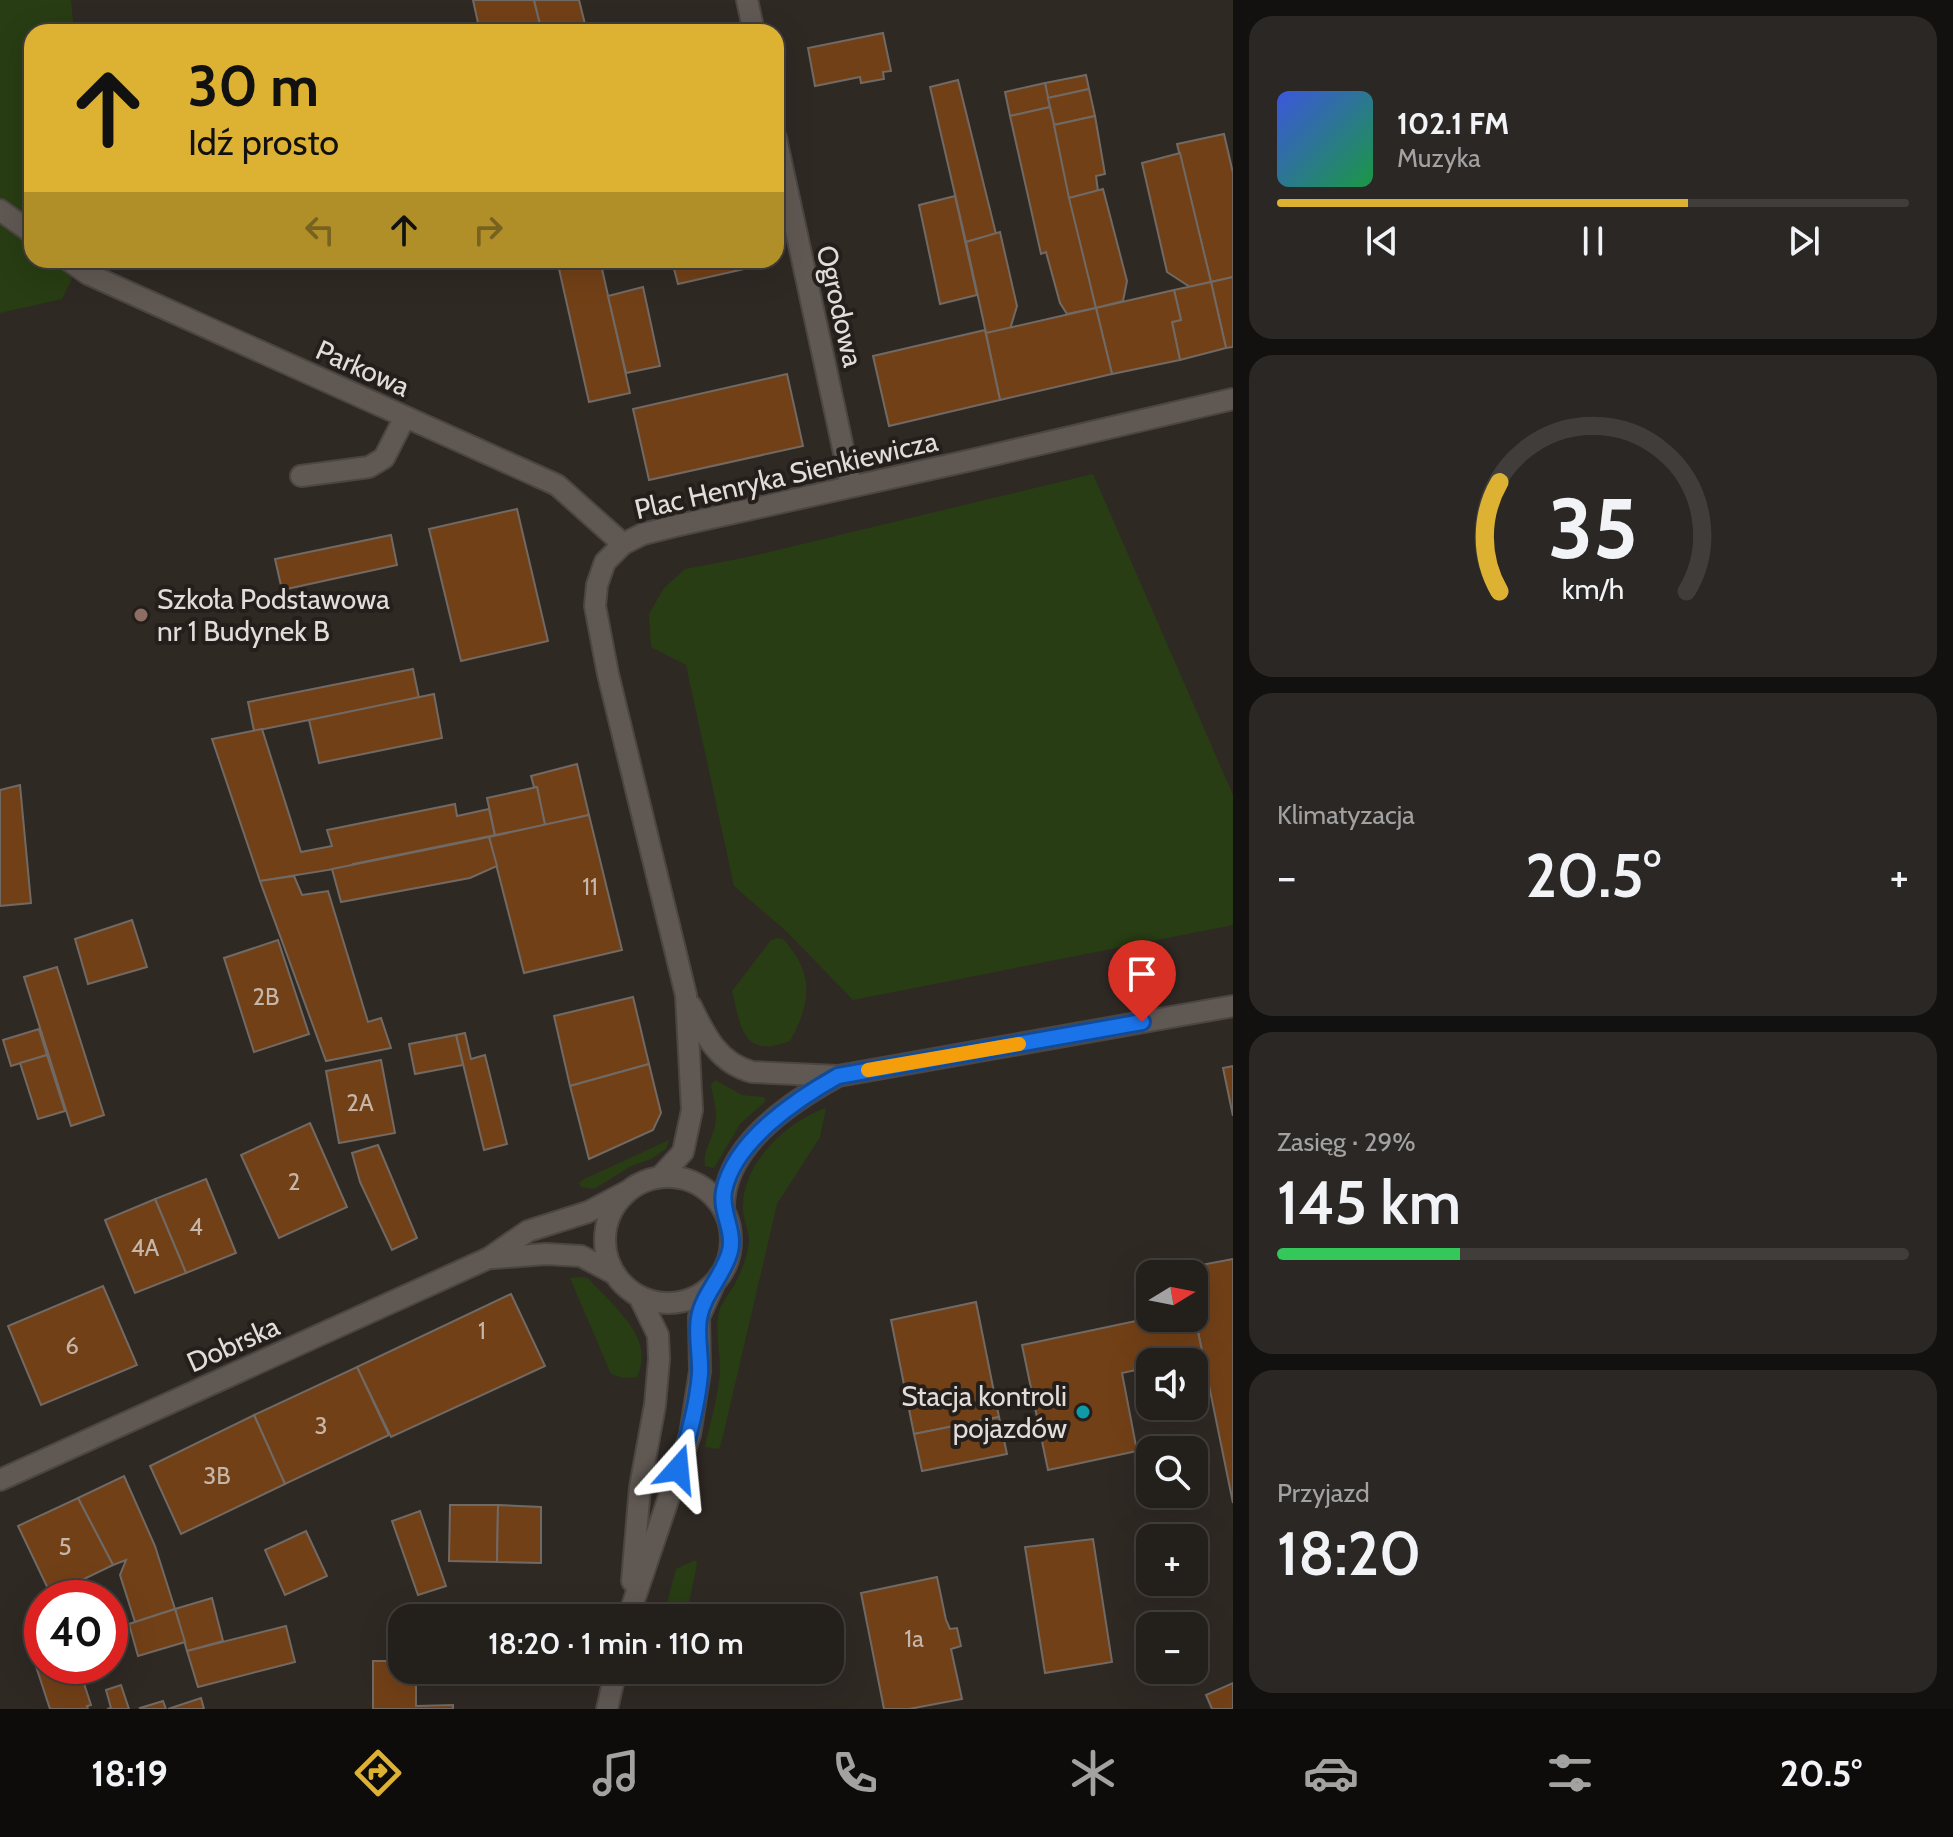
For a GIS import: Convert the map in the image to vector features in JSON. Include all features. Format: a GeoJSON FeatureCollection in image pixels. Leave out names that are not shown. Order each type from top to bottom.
{"type":"FeatureCollection","features":[{"type":"Feature","properties":{"kind":"street"},"geometry":{"type":"LineString","coordinates":[[747,0],[752,24]]}},
{"type":"Feature","properties":{"kind":"street","name":"Ogrodowa"},"geometry":{"type":"LineString","coordinates":[[784,175],[851,485]]}},
{"type":"Feature","properties":{"kind":"street"},"geometry":{"type":"LineString","coordinates":[[0,210],[24,227]]}},
{"type":"Feature","properties":{"kind":"street","name":"Parkowa"},"geometry":{"type":"LineString","coordinates":[[79,268],[557,485],[623,544]]}},
{"type":"Feature","properties":{"kind":"street","name":"Plac Henryka Sienkiewicza"},"geometry":{"type":"LineString","coordinates":[[660,1177],[683,1152],[692,1110],[686,995],[608,674],[595,606],[597,585],[605,562],[623,544],[643,534],[1233,399]]}},
{"type":"Feature","properties":{"kind":"street"},"geometry":{"type":"LineString","coordinates":[[301,476],[369,467],[384,458],[405,417]]}},
{"type":"Feature","properties":{"kind":"street","name":"Plac Henryka Sienkiewicza"},"geometry":{"type":"LineString","coordinates":[[686,995],[707,1039],[727,1060],[741,1069],[838,1076],[1233,1006]]}},
{"type":"Feature","properties":{"kind":"street","name":"Plac Henryka Sienkiewicza"},"geometry":{"type":"LineString","coordinates":[[724,1211],[723,1194],[727,1182],[753,1139],[800,1097],[838,1076]]}},
{"type":"Feature","properties":{"kind":"street"},"geometry":{"type":"LineString","coordinates":[[633,1604],[690,1435],[700,1371],[699,1317],[726,1265],[731,1247],[730,1229],[724,1211],[713,1195],[697,1184],[660,1177],[642,1182],[626,1192],[612,1210],[606,1230],[605,1252],[613,1273],[625,1286],[639,1296],[659,1303],[680,1302],[700,1294],[716,1280]]}},
{"type":"Feature","properties":{"kind":"street","name":"Dobrska"},"geometry":{"type":"LineString","coordinates":[[0,1480],[489,1258],[528,1231],[588,1212],[626,1192]]}},
{"type":"Feature","properties":{"kind":"street","name":"Dobrska"},"geometry":{"type":"LineString","coordinates":[[489,1258],[546,1254],[581,1256],[613,1273]]}},
{"type":"Feature","properties":{"kind":"street"},"geometry":{"type":"LineString","coordinates":[[630,1604],[640,1487],[655,1405],[659,1359],[658,1335],[639,1296]]}},
{"type":"Feature","properties":{"kind":"street"},"geometry":{"type":"LineString","coordinates":[[607,1709],[613,1684]]}},
{"type":"Feature","properties":{"kind":"green space"},"geometry":{"type":"Polygon","coordinates":[[[0,0],[71,0],[73,24],[24,24],[24,268],[77,268],[62,299],[0,313],[0,0]]]}},
{"type":"Feature","properties":{"kind":"green space"},"geometry":{"type":"Polygon","coordinates":[[[1093,474],[1233,795],[1233,925],[853,1000],[787,932],[734,886],[686,665],[651,647],[649,614],[664,588],[685,569],[748,557],[1093,474]]]}},
{"type":"Feature","properties":{"kind":"green space"},"geometry":{"type":"Polygon","coordinates":[[[783,939],[800,964],[805,976],[806,1000],[790,1041],[762,1046],[753,1043],[742,1028],[732,991],[771,940],[783,939]]]}},
{"type":"Feature","properties":{"kind":"green space"},"geometry":{"type":"Polygon","coordinates":[[[715,1080],[742,1095],[764,1097],[766,1101],[740,1124],[714,1168],[705,1166],[705,1160],[716,1119],[711,1085],[715,1080]]]}},
{"type":"Feature","properties":{"kind":"green space"},"geometry":{"type":"Polygon","coordinates":[[[826,1108],[820,1137],[777,1204],[723,1436],[719,1449],[705,1447],[719,1379],[718,1316],[741,1271],[748,1247],[749,1236],[743,1210],[745,1189],[760,1158],[783,1133],[797,1122],[826,1108]]]}},
{"type":"Feature","properties":{"kind":"green space"},"geometry":{"type":"Polygon","coordinates":[[[669,1140],[666,1149],[651,1159],[631,1166],[594,1189],[581,1187],[579,1183],[584,1179],[669,1140]]]}},
{"type":"Feature","properties":{"kind":"green space"},"geometry":{"type":"Polygon","coordinates":[[[570,1278],[588,1278],[618,1310],[636,1335],[642,1362],[637,1377],[624,1378],[611,1374],[570,1278]]]}},
{"type":"Feature","properties":{"kind":"green space"},"geometry":{"type":"Polygon","coordinates":[[[695,1560],[697,1564],[689,1604],[667,1604],[676,1569],[695,1560]]]}},
{"type":"Feature","properties":{"kind":"building"},"geometry":{"type":"Polygon","coordinates":[[[473,0],[534,0],[540,24],[478,24],[473,0]]]}},
{"type":"Feature","properties":{"kind":"building"},"geometry":{"type":"Polygon","coordinates":[[[534,0],[579,0],[585,24],[540,24],[534,0]]]}},
{"type":"Feature","properties":{"kind":"building"},"geometry":{"type":"Polygon","coordinates":[[[883,33],[891,71],[883,72],[884,79],[861,83],[860,77],[815,86],[808,48],[883,33]]]}},
{"type":"Feature","properties":{"kind":"building"},"geometry":{"type":"Polygon","coordinates":[[[1086,75],[1089,89],[1048,98],[1045,83],[1086,75]]]}},
{"type":"Feature","properties":{"kind":"building"},"geometry":{"type":"Polygon","coordinates":[[[958,80],[996,234],[966,242],[930,87],[958,80]]]}},
{"type":"Feature","properties":{"kind":"building"},"geometry":{"type":"Polygon","coordinates":[[[1045,83],[1050,107],[1010,116],[1005,92],[1045,83]]]}},
{"type":"Feature","properties":{"kind":"building"},"geometry":{"type":"Polygon","coordinates":[[[1089,89],[1095,116],[1054,125],[1048,98],[1089,89]]]}},
{"type":"Feature","properties":{"kind":"building"},"geometry":{"type":"Polygon","coordinates":[[[1050,107],[1096,308],[1067,314],[1060,303],[1046,252],[1041,254],[1010,116],[1050,107]]]}},
{"type":"Feature","properties":{"kind":"building"},"geometry":{"type":"Polygon","coordinates":[[[1095,116],[1105,174],[1096,176],[1098,191],[1069,198],[1054,125],[1095,116]]]}},
{"type":"Feature","properties":{"kind":"building"},"geometry":{"type":"Polygon","coordinates":[[[1224,134],[1233,173],[1233,277],[1211,282],[1177,144],[1224,134]]]}},
{"type":"Feature","properties":{"kind":"building"},"geometry":{"type":"Polygon","coordinates":[[[1180,153],[1211,282],[1190,287],[1167,272],[1142,163],[1180,153]]]}},
{"type":"Feature","properties":{"kind":"building"},"geometry":{"type":"Polygon","coordinates":[[[1103,189],[1127,281],[1123,301],[1096,308],[1069,198],[1103,189]]]}},
{"type":"Feature","properties":{"kind":"building"},"geometry":{"type":"Polygon","coordinates":[[[955,196],[977,295],[940,304],[919,205],[955,196]]]}},
{"type":"Feature","properties":{"kind":"building"},"geometry":{"type":"Polygon","coordinates":[[[1000,232],[1017,306],[1010,329],[986,333],[966,242],[1000,232]]]}},
{"type":"Feature","properties":{"kind":"building"},"geometry":{"type":"Polygon","coordinates":[[[559,268],[602,268],[630,393],[589,402],[559,268]]]}},
{"type":"Feature","properties":{"kind":"building"},"geometry":{"type":"Polygon","coordinates":[[[674,268],[749,268],[678,284],[674,268]]]}},
{"type":"Feature","properties":{"kind":"building"},"geometry":{"type":"Polygon","coordinates":[[[1233,277],[1233,347],[1226,348],[1211,282],[1233,277]]]}},
{"type":"Feature","properties":{"kind":"building"},"geometry":{"type":"Polygon","coordinates":[[[1211,282],[1226,348],[1180,360],[1172,322],[1181,320],[1174,290],[1211,282]]]}},
{"type":"Feature","properties":{"kind":"building"},"geometry":{"type":"Polygon","coordinates":[[[643,287],[660,366],[626,373],[608,296],[643,287]]]}},
{"type":"Feature","properties":{"kind":"building"},"geometry":{"type":"Polygon","coordinates":[[[1174,290],[1181,320],[1172,322],[1180,360],[1112,374],[1096,308],[1174,290]]]}},
{"type":"Feature","properties":{"kind":"building"},"geometry":{"type":"Polygon","coordinates":[[[1096,308],[1112,374],[1000,400],[986,333],[1096,308]]]}},
{"type":"Feature","properties":{"kind":"building"},"geometry":{"type":"Polygon","coordinates":[[[985,330],[1000,400],[889,426],[873,356],[985,330]]]}},
{"type":"Feature","properties":{"kind":"building"},"geometry":{"type":"Polygon","coordinates":[[[787,374],[803,446],[649,480],[633,409],[787,374]]]}},
{"type":"Feature","properties":{"kind":"building"},"geometry":{"type":"Polygon","coordinates":[[[517,509],[548,641],[461,661],[429,529],[517,509]]]}},
{"type":"Feature","properties":{"kind":"building"},"geometry":{"type":"Polygon","coordinates":[[[391,535],[397,565],[282,590],[275,559],[391,535]]]}},
{"type":"Feature","properties":{"kind":"building"},"geometry":{"type":"Polygon","coordinates":[[[413,669],[419,698],[254,731],[248,702],[413,669]]]}},
{"type":"Feature","properties":{"kind":"building"},"geometry":{"type":"Polygon","coordinates":[[[434,694],[442,738],[319,763],[309,720],[434,694]]]}},
{"type":"Feature","properties":{"kind":"building"},"geometry":{"type":"Polygon","coordinates":[[[262,729],[301,852],[332,846],[327,830],[455,804],[457,816],[489,809],[495,835],[353,866],[260,881],[212,739],[262,729]]]}},
{"type":"Feature","properties":{"kind":"building"},"geometry":{"type":"Polygon","coordinates":[[[577,764],[589,815],[545,825],[537,787],[534,787],[531,776],[577,764]]]}},
{"type":"Feature","properties":{"kind":"building"},"geometry":{"type":"Polygon","coordinates":[[[20,785],[31,903],[0,906],[0,790],[20,785]]]}},
{"type":"Feature","properties":{"kind":"building"},"geometry":{"type":"Polygon","coordinates":[[[537,787],[545,825],[495,835],[487,798],[537,787]]]}},
{"type":"Feature","properties":{"kind":"building"},"geometry":{"type":"Polygon","coordinates":[[[589,815],[622,950],[524,973],[489,837],[589,815]]]}},
{"type":"Feature","properties":{"kind":"building"},"geometry":{"type":"Polygon","coordinates":[[[489,837],[497,866],[470,878],[341,902],[332,869],[489,837]]]}},
{"type":"Feature","properties":{"kind":"building"},"geometry":{"type":"Polygon","coordinates":[[[294,876],[302,895],[328,891],[368,1022],[381,1018],[391,1048],[326,1061],[260,881],[294,876]]]}},
{"type":"Feature","properties":{"kind":"building"},"geometry":{"type":"Polygon","coordinates":[[[132,920],[147,967],[88,984],[75,939],[132,920]]]}},
{"type":"Feature","properties":{"kind":"building"},"geometry":{"type":"Polygon","coordinates":[[[278,940],[309,1034],[254,1052],[224,958],[278,940]]]}},
{"type":"Feature","properties":{"kind":"building"},"geometry":{"type":"Polygon","coordinates":[[[57,967],[104,1115],[71,1126],[24,977],[57,967]]]}},
{"type":"Feature","properties":{"kind":"building"},"geometry":{"type":"Polygon","coordinates":[[[633,997],[649,1064],[570,1086],[554,1016],[633,997]]]}},
{"type":"Feature","properties":{"kind":"building"},"geometry":{"type":"Polygon","coordinates":[[[39,1029],[47,1055],[11,1066],[3,1040],[39,1029]]]}},
{"type":"Feature","properties":{"kind":"building"},"geometry":{"type":"Polygon","coordinates":[[[465,1033],[471,1059],[485,1055],[507,1144],[484,1150],[456,1035],[465,1033]]]}},
{"type":"Feature","properties":{"kind":"building"},"geometry":{"type":"Polygon","coordinates":[[[456,1035],[463,1065],[415,1074],[409,1044],[456,1035]]]}},
{"type":"Feature","properties":{"kind":"building"},"geometry":{"type":"Polygon","coordinates":[[[47,1055],[65,1111],[38,1119],[20,1063],[47,1055]]]}},
{"type":"Feature","properties":{"kind":"building"},"geometry":{"type":"Polygon","coordinates":[[[381,1060],[395,1133],[339,1143],[326,1071],[381,1060]]]}},
{"type":"Feature","properties":{"kind":"building"},"geometry":{"type":"Polygon","coordinates":[[[649,1064],[661,1113],[653,1130],[589,1159],[570,1086],[649,1064]]]}},
{"type":"Feature","properties":{"kind":"building"},"geometry":{"type":"Polygon","coordinates":[[[1233,1066],[1233,1116],[1223,1068],[1233,1066]]]}},
{"type":"Feature","properties":{"kind":"building"},"geometry":{"type":"Polygon","coordinates":[[[310,1123],[347,1207],[279,1238],[241,1155],[310,1123]]]}},
{"type":"Feature","properties":{"kind":"building"},"geometry":{"type":"Polygon","coordinates":[[[378,1145],[417,1238],[392,1250],[360,1182],[352,1153],[378,1145]]]}},
{"type":"Feature","properties":{"kind":"building"},"geometry":{"type":"Polygon","coordinates":[[[206,1179],[236,1253],[186,1273],[155,1199],[206,1179]]]}},
{"type":"Feature","properties":{"kind":"building"},"geometry":{"type":"Polygon","coordinates":[[[155,1199],[186,1273],[135,1293],[105,1220],[155,1199]]]}},
{"type":"Feature","properties":{"kind":"building"},"geometry":{"type":"Polygon","coordinates":[[[1233,1259],[1233,1503],[1208,1381],[1208,1348],[1201,1348],[1198,1332],[1208,1332],[1208,1264],[1233,1259]]]}},
{"type":"Feature","properties":{"kind":"building"},"geometry":{"type":"Polygon","coordinates":[[[103,1286],[137,1365],[41,1405],[8,1326],[103,1286]]]}},
{"type":"Feature","properties":{"kind":"building"},"geometry":{"type":"Polygon","coordinates":[[[511,1294],[545,1366],[391,1437],[357,1367],[511,1294]]]}},
{"type":"Feature","properties":{"kind":"building"},"geometry":{"type":"Polygon","coordinates":[[[976,1302],[999,1417],[914,1434],[891,1320],[976,1302]]]}},
{"type":"Feature","properties":{"kind":"building","name":"Stacja kontroli pojazdów"},"geometry":{"type":"Polygon","coordinates":[[[1136,1321],[1136,1332],[1198,1332],[1201,1348],[1136,1348],[1136,1370],[1122,1373],[1136,1451],[1048,1470],[1022,1345],[1136,1321]]]}},
{"type":"Feature","properties":{"kind":"building"},"geometry":{"type":"Polygon","coordinates":[[[357,1367],[389,1435],[285,1484],[254,1415],[357,1367]]]}},
{"type":"Feature","properties":{"kind":"building"},"geometry":{"type":"Polygon","coordinates":[[[254,1415],[285,1484],[181,1534],[150,1466],[254,1415]]]}},
{"type":"Feature","properties":{"kind":"building"},"geometry":{"type":"Polygon","coordinates":[[[999,1417],[1007,1454],[922,1471],[914,1434],[999,1417]]]}},
{"type":"Feature","properties":{"kind":"building"},"geometry":{"type":"Polygon","coordinates":[[[124,1476],[155,1546],[175,1609],[135,1622],[128,1600],[128,1580],[122,1580],[120,1575],[126,1560],[113,1565],[78,1498],[124,1476]]]}},
{"type":"Feature","properties":{"kind":"building"},"geometry":{"type":"Polygon","coordinates":[[[78,1498],[113,1565],[82,1580],[44,1580],[18,1526],[78,1498]]]}},
{"type":"Feature","properties":{"kind":"building"},"geometry":{"type":"Polygon","coordinates":[[[450,1505],[498,1505],[497,1562],[449,1561],[450,1505]]]}},
{"type":"Feature","properties":{"kind":"building"},"geometry":{"type":"Polygon","coordinates":[[[498,1505],[541,1507],[541,1563],[497,1562],[498,1505]]]}},
{"type":"Feature","properties":{"kind":"building"},"geometry":{"type":"Polygon","coordinates":[[[420,1511],[446,1586],[418,1595],[392,1521],[420,1511]]]}},
{"type":"Feature","properties":{"kind":"building"},"geometry":{"type":"Polygon","coordinates":[[[306,1531],[327,1576],[285,1595],[265,1550],[306,1531]]]}},
{"type":"Feature","properties":{"kind":"building"},"geometry":{"type":"Polygon","coordinates":[[[1093,1539],[1112,1662],[1045,1673],[1025,1547],[1093,1539]]]}},
{"type":"Feature","properties":{"kind":"building"},"geometry":{"type":"Polygon","coordinates":[[[937,1577],[946,1620],[950,1629],[957,1628],[961,1646],[951,1649],[962,1699],[909,1709],[884,1709],[861,1593],[937,1577]]]}},
{"type":"Feature","properties":{"kind":"building"},"geometry":{"type":"Polygon","coordinates":[[[212,1598],[223,1641],[187,1651],[175,1609],[212,1598]]]}},
{"type":"Feature","properties":{"kind":"building"},"geometry":{"type":"Polygon","coordinates":[[[175,1609],[185,1642],[138,1656],[129,1624],[175,1609]]]}},
{"type":"Feature","properties":{"kind":"building"},"geometry":{"type":"Polygon","coordinates":[[[286,1626],[295,1662],[198,1687],[187,1651],[286,1626]]]}},
{"type":"Feature","properties":{"kind":"building"},"geometry":{"type":"Polygon","coordinates":[[[373,1661],[388,1661],[388,1684],[416,1684],[416,1706],[453,1705],[453,1709],[373,1709],[373,1661]]]}},
{"type":"Feature","properties":{"kind":"building"},"geometry":{"type":"Polygon","coordinates":[[[1233,1683],[1233,1709],[1212,1709],[1206,1695],[1233,1683]]]}},
{"type":"Feature","properties":{"kind":"building"},"geometry":{"type":"Polygon","coordinates":[[[42,1684],[84,1684],[91,1705],[87,1706],[88,1709],[50,1709],[42,1684]]]}},
{"type":"Feature","properties":{"kind":"building"},"geometry":{"type":"Polygon","coordinates":[[[121,1685],[129,1709],[107,1709],[111,1708],[106,1690],[121,1685]]]}},
{"type":"Feature","properties":{"kind":"building"},"geometry":{"type":"Polygon","coordinates":[[[201,1698],[204,1709],[168,1709],[201,1698]]]}},
{"type":"Feature","properties":{"kind":"building"},"geometry":{"type":"Polygon","coordinates":[[[163,1701],[166,1709],[140,1708],[163,1701]]]}},
{"type":"Feature","properties":{"kind":"slow traffic"},"geometry":{"type":"LineString","coordinates":[[868,1070],[1019,1044]]}},
{"type":"Feature","properties":{"kind":"place","name":"Szkoła Podstawowa nr 1 Budynek B"},"geometry":{"type":"Point","coordinates":[141,615]}},
{"type":"Feature","properties":{"kind":"place","name":"Stacja kontroli pojazdów"},"geometry":{"type":"Point","coordinates":[1083,1412]}},
{"type":"Feature","properties":{"kind":"route"},"geometry":{"type":"LineString","coordinates":[[678,1469],[694,1418],[700,1371],[699,1317],[726,1265],[731,1247],[723,1194],[737,1163],[753,1139],[800,1097],[838,1076],[1142,1022]]}}]}
